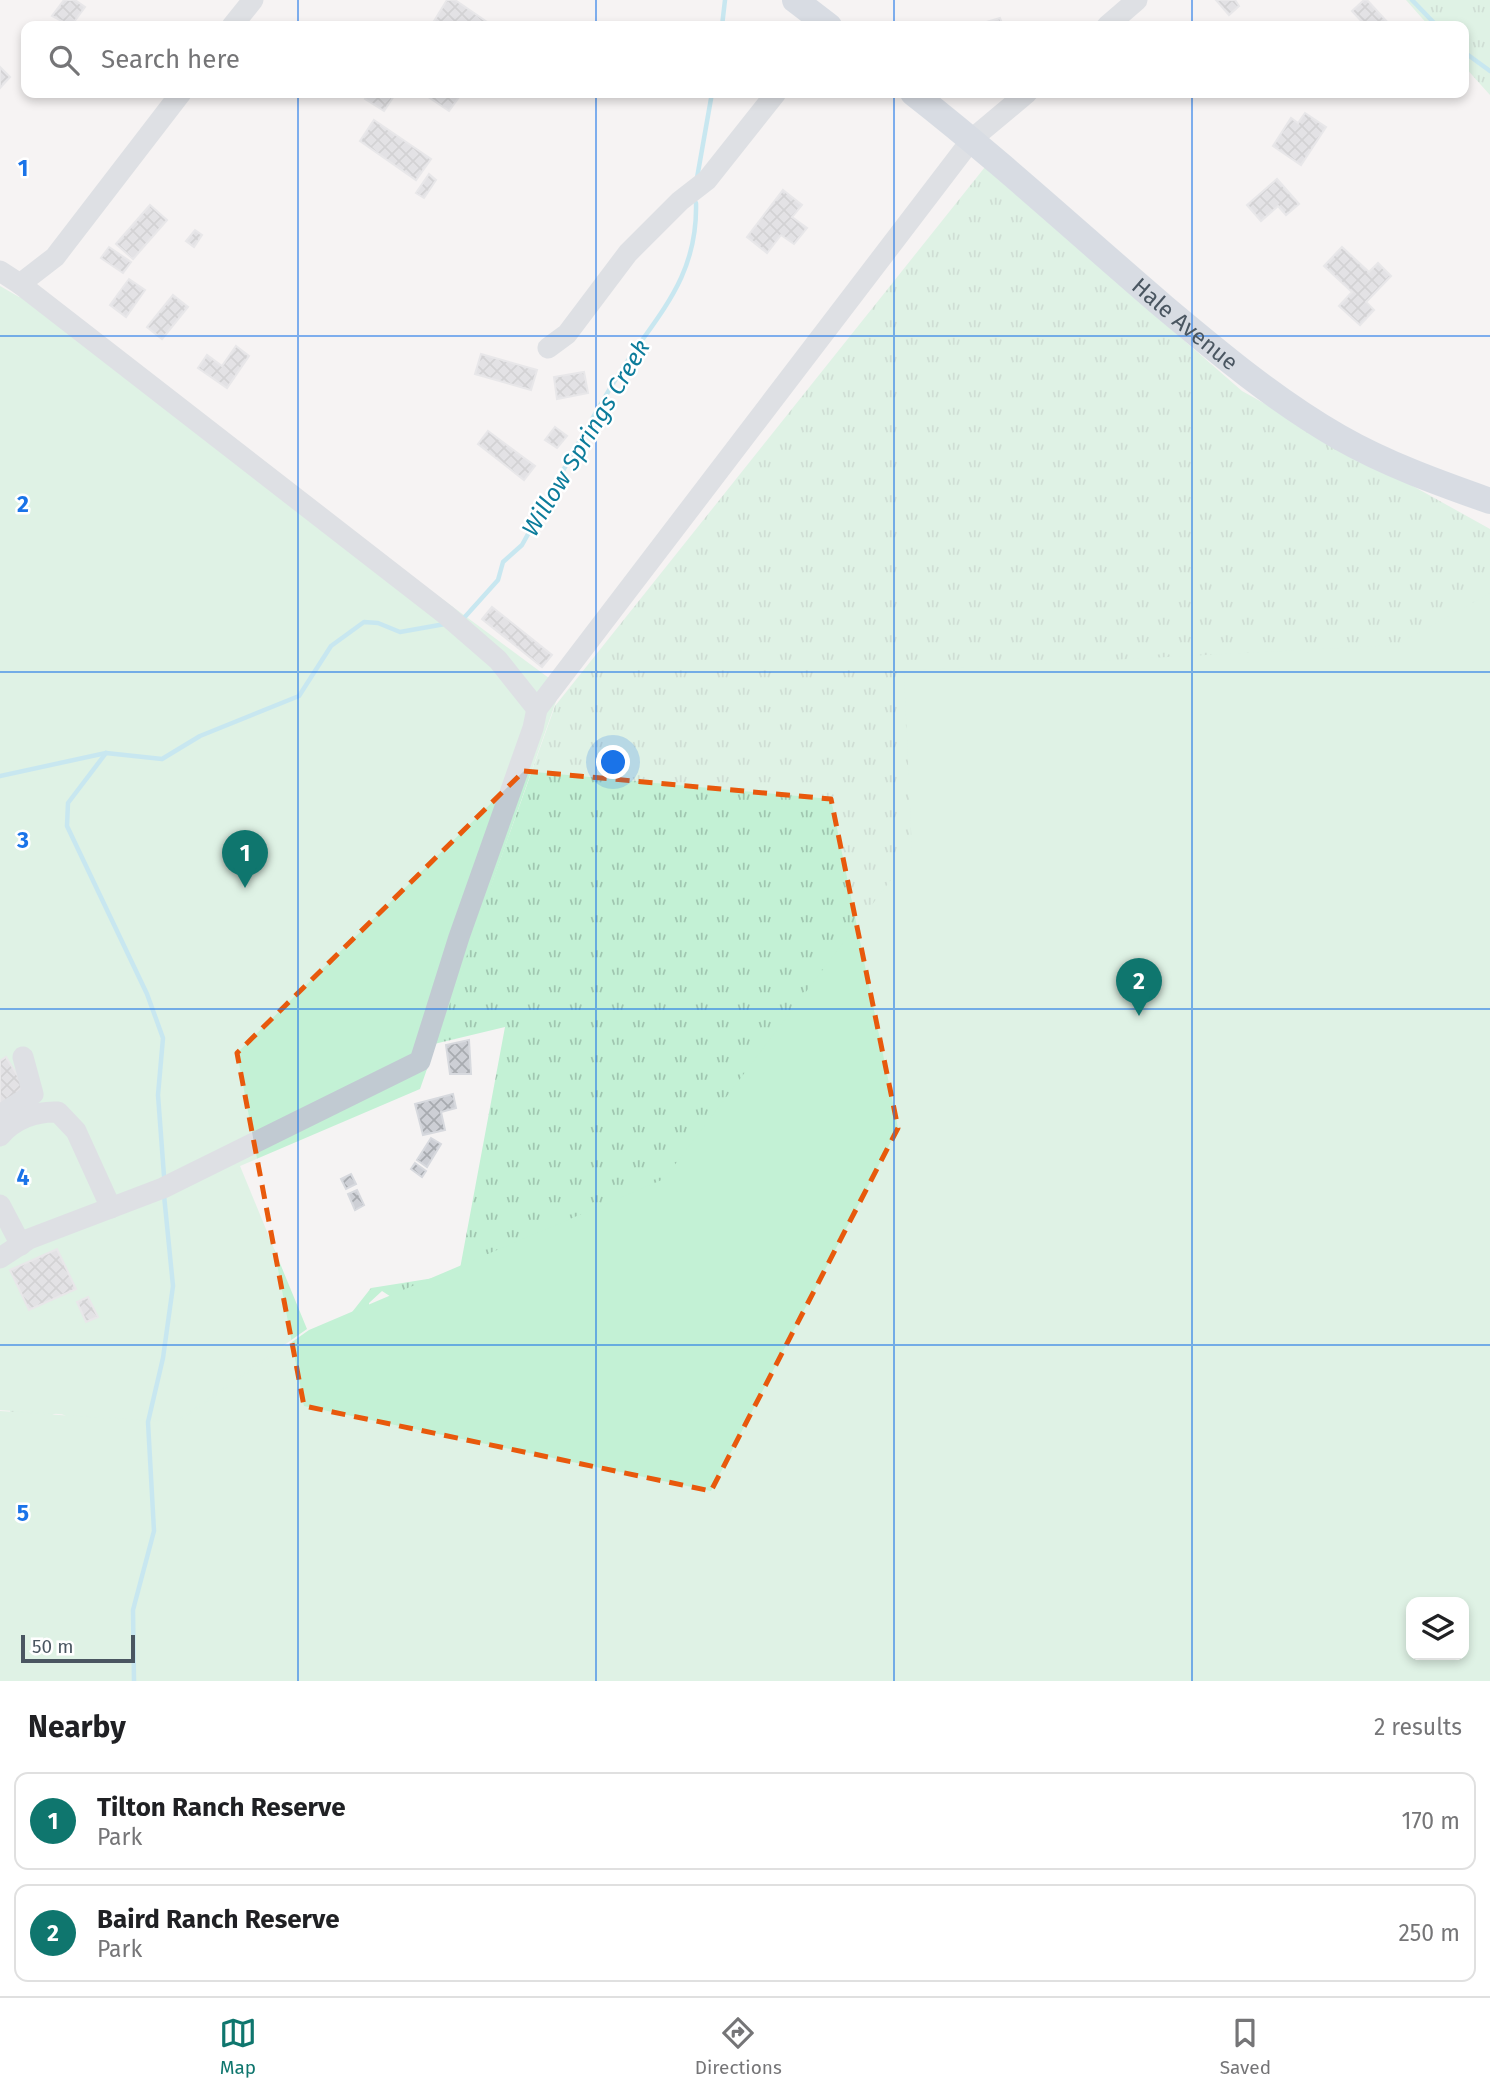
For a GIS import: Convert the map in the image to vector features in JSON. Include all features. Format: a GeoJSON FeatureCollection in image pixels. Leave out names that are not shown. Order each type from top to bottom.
{"type":"FeatureCollection","features":[{"type":"Feature","properties":{"kind":"main road"},"geometry":{"type":"LineString","coordinates":[[795,0],[822,21]]}},
{"type":"Feature","properties":{"kind":"main road","name":"Hale Avenue"},"geometry":{"type":"LineString","coordinates":[[920,98],[972,139],[1222,356],[1281,400],[1340,437],[1430,480],[1490,501]]}},
{"type":"Feature","properties":{"kind":"street"},"geometry":{"type":"LineString","coordinates":[[236,21],[253,0]]}},
{"type":"Feature","properties":{"kind":"street"},"geometry":{"type":"LineString","coordinates":[[1113,21],[1137,0]]}},
{"type":"Feature","properties":{"kind":"street"},"geometry":{"type":"LineString","coordinates":[[20,284],[55,257],[177,98]]}},
{"type":"Feature","properties":{"kind":"street"},"geometry":{"type":"LineString","coordinates":[[548,348],[567,334],[628,253],[680,201],[707,180],[772,98]]}},
{"type":"Feature","properties":{"kind":"street"},"geometry":{"type":"LineString","coordinates":[[0,1258],[21,1245],[163,1188],[420,1061],[459,937],[533,729],[537,709],[972,139],[1021,98]]}},
{"type":"Feature","properties":{"kind":"street"},"geometry":{"type":"LineString","coordinates":[[0,271],[445,614],[498,660],[537,709]]}},
{"type":"Feature","properties":{"kind":"street"},"geometry":{"type":"LineString","coordinates":[[0,1115],[33,1094],[23,1057]]}},
{"type":"Feature","properties":{"kind":"street"},"geometry":{"type":"LineString","coordinates":[[0,1135],[7,1128],[39,1111],[58,1112],[76,1131],[111,1208]]}},
{"type":"Feature","properties":{"kind":"street"},"geometry":{"type":"LineString","coordinates":[[0,1205],[21,1245]]}},
{"type":"Feature","properties":{"kind":"highlighted area"},"geometry":{"type":"Polygon","coordinates":[[[524,771],[831,799],[898,1128],[711,1491],[304,1406],[237,1053],[524,771]]]}},
{"type":"Feature","properties":{"kind":"green space"},"geometry":{"type":"Polygon","coordinates":[[[1406,0],[1490,0],[1490,95],[1469,72],[1469,21],[1425,21],[1406,0]]]}},
{"type":"Feature","properties":{"kind":"green space"},"geometry":{"type":"Polygon","coordinates":[[[985,167],[1242,391],[1490,529],[1490,1681],[982,1681],[382,1291],[369,1303],[369,1312],[185,1442],[76,1421],[58,1412],[23,1430],[10,1417],[10,1390],[0,1347],[201,1363],[334,1335],[371,1288],[459,1274],[505,1027],[430,1045],[555,706],[985,167]]]}},
{"type":"Feature","properties":{"kind":"green space"},"geometry":{"type":"Polygon","coordinates":[[[0,286],[19,297],[36,298],[561,687],[420,1089],[240,1166],[307,1329],[175,1422],[0,1410],[0,286]]]}},
{"type":"Feature","properties":{"kind":"green space"},"geometry":{"type":"Polygon","coordinates":[[[1490,593],[1490,1681],[0,1681],[0,1411],[177,1423],[309,1330],[664,1179],[912,852],[904,671],[1396,645],[1490,593]]]}},
{"type":"Feature","properties":{"kind":"building"},"geometry":{"type":"Polygon","coordinates":[[[64,0],[75,0],[85,7],[75,21],[62,21],[52,16],[64,0]]]}},
{"type":"Feature","properties":{"kind":"building"},"geometry":{"type":"Polygon","coordinates":[[[447,0],[455,0],[486,21],[434,21],[447,0]]]}},
{"type":"Feature","properties":{"kind":"building"},"geometry":{"type":"Polygon","coordinates":[[[1216,0],[1235,0],[1239,6],[1229,15],[1216,0]]]}},
{"type":"Feature","properties":{"kind":"building"},"geometry":{"type":"Polygon","coordinates":[[[1367,0],[1386,21],[1361,21],[1352,11],[1367,0]]]}},
{"type":"Feature","properties":{"kind":"building"},"geometry":{"type":"Polygon","coordinates":[[[0,67],[10,77],[0,88],[0,67]]]}},
{"type":"Feature","properties":{"kind":"building"},"geometry":{"type":"Polygon","coordinates":[[[366,98],[393,98],[384,111],[366,98]]]}},
{"type":"Feature","properties":{"kind":"building"},"geometry":{"type":"Polygon","coordinates":[[[430,98],[458,98],[449,111],[430,98]]]}},
{"type":"Feature","properties":{"kind":"building"},"geometry":{"type":"Polygon","coordinates":[[[1305,113],[1326,127],[1301,165],[1273,146],[1291,118],[1298,123],[1305,113]]]}},
{"type":"Feature","properties":{"kind":"building"},"geometry":{"type":"Polygon","coordinates":[[[374,120],[431,159],[416,180],[360,141],[374,120]]]}},
{"type":"Feature","properties":{"kind":"building"},"geometry":{"type":"Polygon","coordinates":[[[429,174],[436,180],[424,198],[416,193],[429,174]]]}},
{"type":"Feature","properties":{"kind":"building"},"geometry":{"type":"Polygon","coordinates":[[[1277,179],[1299,204],[1286,215],[1278,206],[1261,221],[1247,205],[1277,179]]]}},
{"type":"Feature","properties":{"kind":"building"},"geometry":{"type":"Polygon","coordinates":[[[783,190],[802,205],[792,217],[807,228],[794,244],[781,235],[767,253],[747,237],[783,190]]]}},
{"type":"Feature","properties":{"kind":"building"},"geometry":{"type":"Polygon","coordinates":[[[150,205],[167,220],[133,259],[116,244],[150,205]]]}},
{"type":"Feature","properties":{"kind":"building"},"geometry":{"type":"Polygon","coordinates":[[[195,230],[202,235],[194,247],[186,241],[195,230]]]}},
{"type":"Feature","properties":{"kind":"building"},"geometry":{"type":"Polygon","coordinates":[[[109,247],[131,262],[123,273],[101,258],[109,247]]]}},
{"type":"Feature","properties":{"kind":"building"},"geometry":{"type":"Polygon","coordinates":[[[1342,247],[1369,272],[1378,263],[1391,276],[1366,302],[1374,310],[1360,325],[1339,306],[1352,292],[1324,266],[1342,247]]]}},
{"type":"Feature","properties":{"kind":"building"},"geometry":{"type":"Polygon","coordinates":[[[129,279],[145,290],[126,317],[110,305],[129,279]]]}},
{"type":"Feature","properties":{"kind":"building"},"geometry":{"type":"Polygon","coordinates":[[[173,295],[188,307],[162,339],[147,327],[173,295]]]}},
{"type":"Feature","properties":{"kind":"building"},"geometry":{"type":"Polygon","coordinates":[[[236,346],[249,356],[227,388],[198,368],[207,355],[222,366],[236,346]]]}},
{"type":"Feature","properties":{"kind":"building"},"geometry":{"type":"Polygon","coordinates":[[[481,354],[537,370],[531,390],[475,374],[481,354]]]}},
{"type":"Feature","properties":{"kind":"building"},"geometry":{"type":"Polygon","coordinates":[[[584,372],[588,393],[557,399],[554,377],[584,372]]]}},
{"type":"Feature","properties":{"kind":"building"},"geometry":{"type":"Polygon","coordinates":[[[555,427],[567,436],[557,448],[545,440],[555,427]]]}},
{"type":"Feature","properties":{"kind":"building"},"geometry":{"type":"Polygon","coordinates":[[[488,431],[535,466],[524,480],[478,444],[488,431]]]}},
{"type":"Feature","properties":{"kind":"building"},"geometry":{"type":"Polygon","coordinates":[[[492,607],[552,655],[542,667],[482,619],[492,607]]]}},
{"type":"Feature","properties":{"kind":"building"},"geometry":{"type":"Polygon","coordinates":[[[469,1040],[471,1074],[450,1074],[446,1045],[469,1040]]]}},
{"type":"Feature","properties":{"kind":"building"},"geometry":{"type":"Polygon","coordinates":[[[6,1057],[26,1089],[0,1105],[0,1061],[6,1057]]]}},
{"type":"Feature","properties":{"kind":"building"},"geometry":{"type":"Polygon","coordinates":[[[453,1094],[456,1108],[441,1112],[445,1130],[423,1135],[415,1104],[453,1094]]]}},
{"type":"Feature","properties":{"kind":"building"},"geometry":{"type":"Polygon","coordinates":[[[431,1138],[441,1144],[427,1167],[417,1160],[431,1138]]]}},
{"type":"Feature","properties":{"kind":"building"},"geometry":{"type":"Polygon","coordinates":[[[415,1163],[426,1171],[422,1177],[411,1169],[415,1163]]]}},
{"type":"Feature","properties":{"kind":"building"},"geometry":{"type":"Polygon","coordinates":[[[351,1174],[356,1184],[346,1189],[341,1179],[351,1174]]]}},
{"type":"Feature","properties":{"kind":"building"},"geometry":{"type":"Polygon","coordinates":[[[357,1190],[364,1205],[355,1210],[348,1194],[357,1190]]]}},
{"type":"Feature","properties":{"kind":"building"},"geometry":{"type":"Polygon","coordinates":[[[57,1249],[76,1289],[29,1310],[10,1270],[57,1249]]]}},
{"type":"Feature","properties":{"kind":"building"},"geometry":{"type":"Polygon","coordinates":[[[88,1297],[98,1317],[86,1322],[77,1302],[88,1297]]]}},
{"type":"Feature","properties":{"kind":"waterway","name":"Willow Springs Creek"},"geometry":{"type":"LineString","coordinates":[[723,21],[725,0]]}},
{"type":"Feature","properties":{"kind":"waterway"},"geometry":{"type":"LineString","coordinates":[[1412,0],[1432,21]]}},
{"type":"Feature","properties":{"kind":"waterway"},"geometry":{"type":"LineString","coordinates":[[1469,56],[1490,71]]}},
{"type":"Feature","properties":{"kind":"waterway","name":"Willow Springs Creek"},"geometry":{"type":"LineString","coordinates":[[697,178],[711,98]]}},
{"type":"Feature","properties":{"kind":"waterway","name":"Willow Springs Creek"},"geometry":{"type":"LineString","coordinates":[[463,619],[498,580],[503,562],[522,545],[614,382],[670,299],[689,256],[695,231],[696,203]]}},
{"type":"Feature","properties":{"kind":"waterway","name":"Willow Springs Creek"},"geometry":{"type":"LineString","coordinates":[[0,776],[106,753],[162,759],[200,736],[299,696],[331,646],[364,622],[378,623],[400,632],[445,624]]}},
{"type":"Feature","properties":{"kind":"waterway"},"geometry":{"type":"LineString","coordinates":[[106,753],[68,803],[67,826],[147,994],[163,1038],[158,1095],[164,1176]]}},
{"type":"Feature","properties":{"kind":"waterway"},"geometry":{"type":"LineString","coordinates":[[134,1681],[133,1610],[154,1531],[148,1422],[163,1358],[173,1286],[164,1195]]}},
{"type":"Feature","properties":{"kind":"place","name":"Tilton Ranch Reserve"},"geometry":{"type":"Point","coordinates":[245,888]}},
{"type":"Feature","properties":{"kind":"place","name":"Baird Ranch Reserve"},"geometry":{"type":"Point","coordinates":[1139,1016]}}]}
